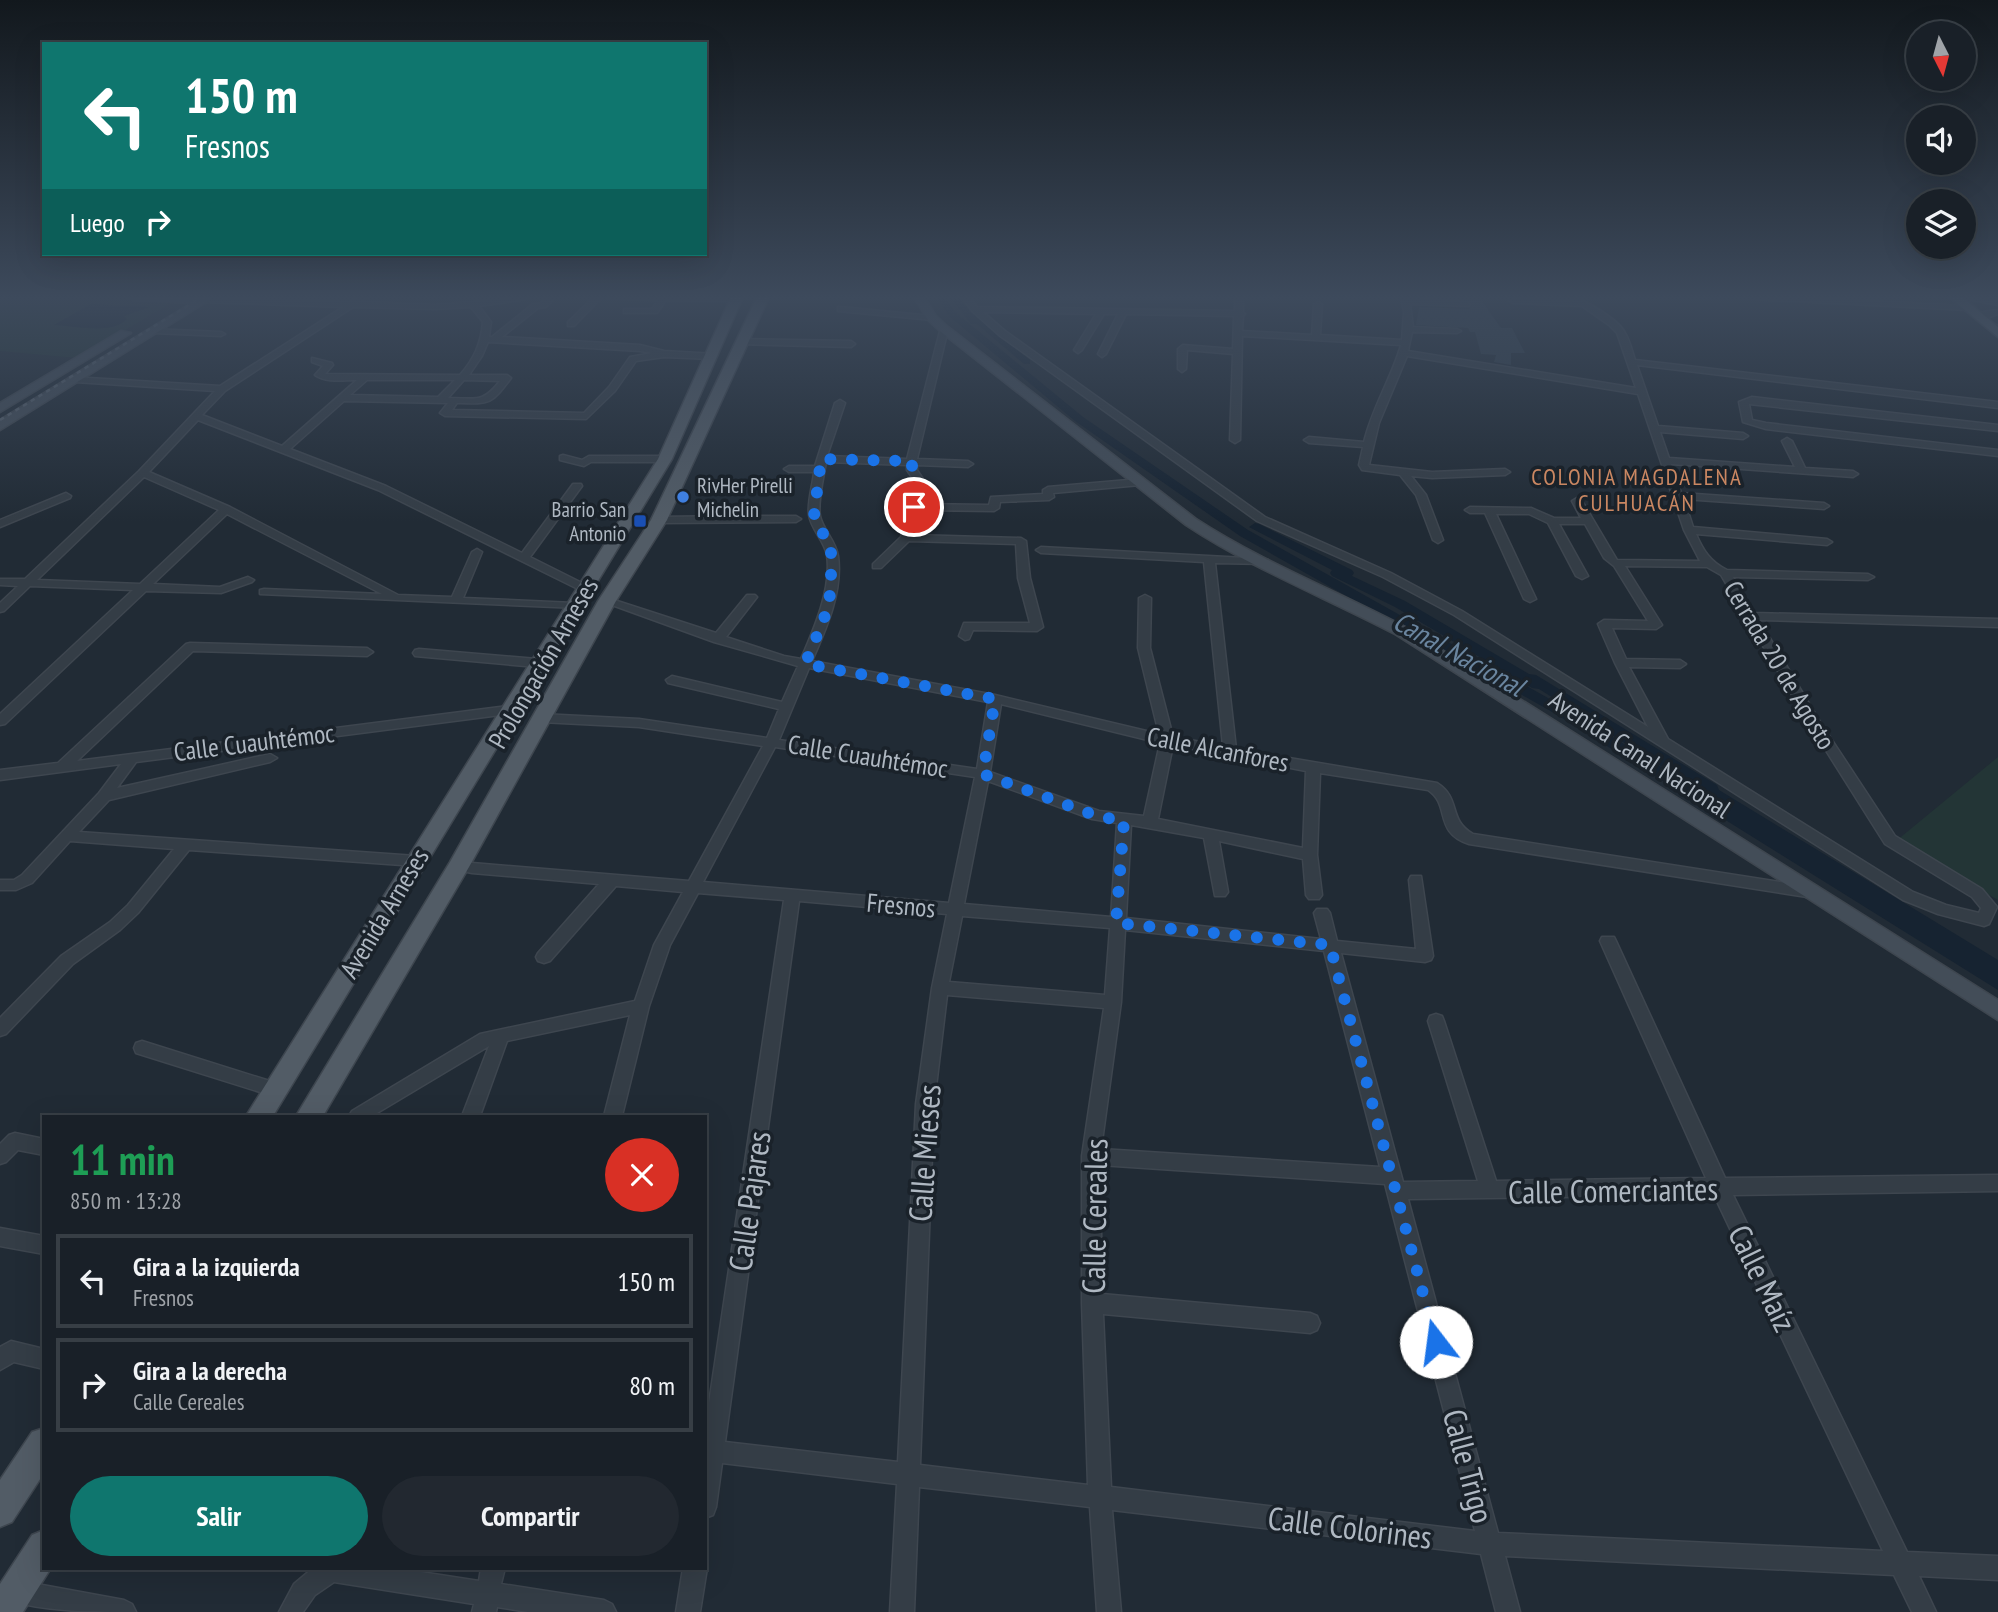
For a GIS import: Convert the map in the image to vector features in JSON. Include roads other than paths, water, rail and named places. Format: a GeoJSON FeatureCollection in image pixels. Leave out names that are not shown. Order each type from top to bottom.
{"type":"FeatureCollection","features":[{"type":"Feature","properties":{"kind":"main road","name":"Prolongación Arneses"},"geometry":{"type":"LineString","coordinates":[[508,710],[665,459],[705,372]]}},
{"type":"Feature","properties":{"kind":"main road","name":"Prolongación Arneses"},"geometry":{"type":"LineString","coordinates":[[465,868],[541,718],[607,601],[659,520],[686,467],[728,372]]}},
{"type":"Feature","properties":{"kind":"main road","name":"Avenida Arneses"},"geometry":{"type":"LineString","coordinates":[[260,1115],[508,710]]}},
{"type":"Feature","properties":{"kind":"main road","name":"Avenida Arneses"},"geometry":{"type":"LineString","coordinates":[[310,1115],[465,868]]}},
{"type":"Feature","properties":{"kind":"main road"},"geometry":{"type":"LineString","coordinates":[[0,1510],[42,1447]]}},
{"type":"Feature","properties":{"kind":"main road"},"geometry":{"type":"LineString","coordinates":[[9,1602],[42,1550]]}},
{"type":"Feature","properties":{"kind":"street"},"geometry":{"type":"LineString","coordinates":[[0,408],[60,372]]}},
{"type":"Feature","properties":{"kind":"street"},"geometry":{"type":"LineString","coordinates":[[0,426],[86,372]]}},
{"type":"Feature","properties":{"kind":"street"},"geometry":{"type":"LineString","coordinates":[[0,609],[143,473],[222,389],[248,372]]}},
{"type":"Feature","properties":{"kind":"street"},"geometry":{"type":"LineString","coordinates":[[322,372],[320,376],[507,378],[488,400],[340,398]]}},
{"type":"Feature","properties":{"kind":"street"},"geometry":{"type":"LineString","coordinates":[[440,401],[466,372]]}},
{"type":"Feature","properties":{"kind":"street"},"geometry":{"type":"LineString","coordinates":[[454,401],[445,413],[586,416],[624,372]]}},
{"type":"Feature","properties":{"kind":"street"},"geometry":{"type":"LineString","coordinates":[[877,566],[906,538],[918,480],[912,470],[912,461],[934,372]]}},
{"type":"Feature","properties":{"kind":"street","name":"Avenida Canal Nacional"},"geometry":{"type":"LineString","coordinates":[[999,372],[1223,543],[1333,595],[1401,631],[1998,1011]]}},
{"type":"Feature","properties":{"kind":"street"},"geometry":{"type":"LineString","coordinates":[[1056,372],[1261,519],[1387,575],[1458,614],[1663,742]]}},
{"type":"Feature","properties":{"kind":"street"},"geometry":{"type":"LineString","coordinates":[[1235,440],[1237,372]]}},
{"type":"Feature","properties":{"kind":"street"},"geometry":{"type":"LineString","coordinates":[[1396,372],[1391,389],[1375,419],[1364,465],[1372,470],[1441,475],[1505,472]]}},
{"type":"Feature","properties":{"kind":"street"},"geometry":{"type":"LineString","coordinates":[[1520,372],[1641,392]]}},
{"type":"Feature","properties":{"kind":"street","name":"Cerrada 20 de Agosto"},"geometry":{"type":"LineString","coordinates":[[1634,372],[1689,530],[1707,564],[1725,573],[1814,722],[1890,840],[1977,893],[1989,907],[1984,920],[1943,910],[1908,896],[1663,742]]}},
{"type":"Feature","properties":{"kind":"street"},"geometry":{"type":"LineString","coordinates":[[1718,372],[1998,405]]}},
{"type":"Feature","properties":{"kind":"street"},"geometry":{"type":"LineString","coordinates":[[285,448],[365,377]]}},
{"type":"Feature","properties":{"kind":"street"},"geometry":{"type":"LineString","coordinates":[[75,379],[222,389]]}},
{"type":"Feature","properties":{"kind":"street"},"geometry":{"type":"LineString","coordinates":[[1998,428],[1968,437],[1899,430],[1817,408],[1752,400],[1744,402],[1748,422],[1766,426],[1829,437],[1998,455]]}},
{"type":"Feature","properties":{"kind":"street"},"geometry":{"type":"LineString","coordinates":[[613,1115],[641,1006],[662,945],[772,741],[824,619],[831,580],[831,549],[814,516],[821,464],[840,402]]}},
{"type":"Feature","properties":{"kind":"street"},"geometry":{"type":"LineString","coordinates":[[1817,408],[1829,437]]}},
{"type":"Feature","properties":{"kind":"street"},"geometry":{"type":"LineString","coordinates":[[196,416],[285,448],[382,488],[584,588]]}},
{"type":"Feature","properties":{"kind":"street"},"geometry":{"type":"LineString","coordinates":[[1655,429],[1742,436]]}},
{"type":"Feature","properties":{"kind":"street"},"geometry":{"type":"LineString","coordinates":[[1829,437],[1899,430],[1968,437],[1998,455]]}},
{"type":"Feature","properties":{"kind":"street"},"geometry":{"type":"LineString","coordinates":[[1309,440],[1368,445]]}},
{"type":"Feature","properties":{"kind":"street"},"geometry":{"type":"LineString","coordinates":[[1787,441],[1802,471]]}},
{"type":"Feature","properties":{"kind":"street"},"geometry":{"type":"LineString","coordinates":[[563,458],[584,463],[589,458],[665,459]]}},
{"type":"Feature","properties":{"kind":"street"},"geometry":{"type":"LineString","coordinates":[[789,469],[821,464],[912,461],[968,464]]}},
{"type":"Feature","properties":{"kind":"street"},"geometry":{"type":"LineString","coordinates":[[1667,461],[1853,474]]}},
{"type":"Feature","properties":{"kind":"street"},"geometry":{"type":"LineString","coordinates":[[143,473],[226,509],[396,597]]}},
{"type":"Feature","properties":{"kind":"street"},"geometry":{"type":"LineString","coordinates":[[1404,473],[1421,495],[1438,540]]}},
{"type":"Feature","properties":{"kind":"street"},"geometry":{"type":"LineString","coordinates":[[914,507],[994,508],[995,499],[1049,497],[1048,490],[1140,482]]}},
{"type":"Feature","properties":{"kind":"street"},"geometry":{"type":"LineString","coordinates":[[524,558],[577,486]]}},
{"type":"Feature","properties":{"kind":"street"},"geometry":{"type":"LineString","coordinates":[[0,524],[66,496]]}},
{"type":"Feature","properties":{"kind":"street"},"geometry":{"type":"LineString","coordinates":[[1679,496],[1824,506]]}},
{"type":"Feature","properties":{"kind":"street"},"geometry":{"type":"LineString","coordinates":[[1577,501],[1587,521],[1656,625],[1604,624],[1621,663],[1663,742]]}},
{"type":"Feature","properties":{"kind":"street"},"geometry":{"type":"LineString","coordinates":[[738,520],[742,506]]}},
{"type":"Feature","properties":{"kind":"street"},"geometry":{"type":"LineString","coordinates":[[0,721],[145,588],[226,509]]}},
{"type":"Feature","properties":{"kind":"street"},"geometry":{"type":"LineString","coordinates":[[1470,510],[1531,511],[1552,521],[1587,521]]}},
{"type":"Feature","properties":{"kind":"street"},"geometry":{"type":"LineString","coordinates":[[1489,510],[1530,599]]}},
{"type":"Feature","properties":{"kind":"street"},"geometry":{"type":"LineString","coordinates":[[659,520],[796,519]]}},
{"type":"Feature","properties":{"kind":"street"},"geometry":{"type":"LineString","coordinates":[[1552,521],[1582,576]]}},
{"type":"Feature","properties":{"kind":"street"},"geometry":{"type":"LineString","coordinates":[[1689,530],[1827,542]]}},
{"type":"Feature","properties":{"kind":"street"},"geometry":{"type":"LineString","coordinates":[[906,538],[1021,541],[1024,578],[1037,627],[968,626],[965,636]]}},
{"type":"Feature","properties":{"kind":"street"},"geometry":{"type":"LineString","coordinates":[[1041,550],[1264,562]]}},
{"type":"Feature","properties":{"kind":"street"},"geometry":{"type":"LineString","coordinates":[[456,600],[477,552]]}},
{"type":"Feature","properties":{"kind":"street"},"geometry":{"type":"LineString","coordinates":[[1209,559],[1230,752]]}},
{"type":"Feature","properties":{"kind":"street"},"geometry":{"type":"LineString","coordinates":[[1613,561],[1707,564]]}},
{"type":"Feature","properties":{"kind":"street"},"geometry":{"type":"LineString","coordinates":[[1725,573],[1868,577]]}},
{"type":"Feature","properties":{"kind":"street"},"geometry":{"type":"LineString","coordinates":[[0,582],[221,590],[248,580]]}},
{"type":"Feature","properties":{"kind":"street"},"geometry":{"type":"LineString","coordinates":[[264,592],[573,606]]}},
{"type":"Feature","properties":{"kind":"street"},"geometry":{"type":"LineString","coordinates":[[718,639],[751,597]]}},
{"type":"Feature","properties":{"kind":"street"},"geometry":{"type":"LineString","coordinates":[[1145,598],[1144,648],[1167,740],[1150,822]]}},
{"type":"Feature","properties":{"kind":"street","name":"Calle Alcanfores"},"geometry":{"type":"LineString","coordinates":[[607,601],[718,639],[805,664],[995,699],[1167,740],[1313,768],[1432,786],[1443,791],[1450,826],[1456,834],[1469,839],[1807,891]]}},
{"type":"Feature","properties":{"kind":"street"},"geometry":{"type":"LineString","coordinates":[[1750,616],[1998,623]]}},
{"type":"Feature","properties":{"kind":"street"},"geometry":{"type":"LineString","coordinates":[[63,766],[190,647],[367,652]]}},
{"type":"Feature","properties":{"kind":"street"},"geometry":{"type":"LineString","coordinates":[[419,653],[537,663]]}},
{"type":"Feature","properties":{"kind":"street"},"geometry":{"type":"LineString","coordinates":[[1621,663],[1680,664]]}},
{"type":"Feature","properties":{"kind":"street"},"geometry":{"type":"LineString","coordinates":[[672,680],[787,707]]}},
{"type":"Feature","properties":{"kind":"street","name":"Calle Mieses"},"geometry":{"type":"LineString","coordinates":[[902,1612],[925,1104],[940,988],[983,774],[995,699]]}},
{"type":"Feature","properties":{"kind":"street","name":"Calle Cuauhtémoc"},"geometry":{"type":"LineString","coordinates":[[0,775],[508,710]]}},
{"type":"Feature","properties":{"kind":"street","name":"Calle Cuauhtémoc"},"geometry":{"type":"LineString","coordinates":[[541,718],[639,723],[983,774],[1097,816],[1150,822],[1310,855]]}},
{"type":"Feature","properties":{"kind":"street"},"geometry":{"type":"LineString","coordinates":[[0,885],[16,885],[27,879],[104,796],[133,757]]}},
{"type":"Feature","properties":{"kind":"street"},"geometry":{"type":"LineString","coordinates":[[104,796],[270,758]]}},
{"type":"Feature","properties":{"kind":"street","name":"Calle Trigo"},"geometry":{"type":"LineString","coordinates":[[1313,768],[1310,855],[1318,904],[1508,1612]]}},
{"type":"Feature","properties":{"kind":"street","name":"Calle Cereales"},"geometry":{"type":"LineString","coordinates":[[1110,1612],[1100,1496],[1092,1303],[1091,1156],[1112,1002],[1124,821]]}},
{"type":"Feature","properties":{"kind":"street"},"geometry":{"type":"LineString","coordinates":[[1211,835],[1220,892]]}},
{"type":"Feature","properties":{"kind":"street"},"geometry":{"type":"LineString","coordinates":[[67,836],[416,861]]}},
{"type":"Feature","properties":{"kind":"street"},"geometry":{"type":"LineString","coordinates":[[0,1029],[67,960],[115,926],[133,909],[186,844]]}},
{"type":"Feature","properties":{"kind":"street","name":"Fresnos"},"geometry":{"type":"LineString","coordinates":[[465,868],[1116,923],[1425,956],[1416,880]]}},
{"type":"Feature","properties":{"kind":"street"},"geometry":{"type":"LineString","coordinates":[[544,957],[612,880]]}},
{"type":"Feature","properties":{"kind":"street","name":"Calle Pajares"},"geometry":{"type":"LineString","coordinates":[[707,1485],[792,896]]}},
{"type":"Feature","properties":{"kind":"street","name":"Calle Maíz"},"geometry":{"type":"LineString","coordinates":[[1608,941],[1720,1188],[1924,1612]]}},
{"type":"Feature","properties":{"kind":"street"},"geometry":{"type":"LineString","coordinates":[[940,988],[1112,1002]]}},
{"type":"Feature","properties":{"kind":"street"},"geometry":{"type":"LineString","coordinates":[[360,1115],[486,1039],[641,1006]]}},
{"type":"Feature","properties":{"kind":"street"},"geometry":{"type":"LineString","coordinates":[[1436,1021],[1490,1191]]}},
{"type":"Feature","properties":{"kind":"street"},"geometry":{"type":"LineString","coordinates":[[471,1115],[501,1036]]}},
{"type":"Feature","properties":{"kind":"street"},"geometry":{"type":"LineString","coordinates":[[142,1048],[276,1090]]}},
{"type":"Feature","properties":{"kind":"street"},"geometry":{"type":"LineString","coordinates":[[0,1156],[15,1141],[42,1147]]}},
{"type":"Feature","properties":{"kind":"street","name":"Calle Comerciantes"},"geometry":{"type":"LineString","coordinates":[[1091,1156],[1490,1191],[1998,1183]]}},
{"type":"Feature","properties":{"kind":"street"},"geometry":{"type":"LineString","coordinates":[[0,1237],[42,1245]]}},
{"type":"Feature","properties":{"kind":"street"},"geometry":{"type":"LineString","coordinates":[[1092,1303],[1310,1323]]}},
{"type":"Feature","properties":{"kind":"street"},"geometry":{"type":"LineString","coordinates":[[0,1360],[11,1351],[42,1359]]}},
{"type":"Feature","properties":{"kind":"street","name":"Calle Colorines"},"geometry":{"type":"LineString","coordinates":[[710,1451],[1490,1544],[1998,1568]]}},
{"type":"Feature","properties":{"kind":"street"},"geometry":{"type":"LineString","coordinates":[[293,1606],[312,1581],[332,1570],[486,1602],[604,1612]]}},
{"type":"Feature","properties":{"kind":"street"},"geometry":{"type":"LineString","coordinates":[[486,1602],[493,1570]]}},
{"type":"Feature","properties":{"kind":"street"},"geometry":{"type":"LineString","coordinates":[[688,1612],[695,1570]]}},
{"type":"Feature","properties":{"kind":"street"},"geometry":{"type":"LineString","coordinates":[[9,1602],[124,1612]]}},
{"type":"Feature","properties":{"kind":"waterway","name":"Canal Nacional"},"geometry":{"type":"LineString","coordinates":[[1022,372],[1079,419],[1244,533],[1559,710],[1998,983]]}},
{"type":"Feature","properties":{"kind":"waterway","name":"Canal Nacional"},"geometry":{"type":"LineString","coordinates":[[1255,527],[1348,573]]}},
{"type":"Feature","properties":{"kind":"waterway","name":"Canal Nacional"},"geometry":{"type":"LineString","coordinates":[[1336,573],[1400,604],[1537,685]]}},
{"type":"Feature","properties":{"kind":"waterway","name":"Canal Nacional"},"geometry":{"type":"LineString","coordinates":[[1531,678],[1712,789]]}},
{"type":"Feature","properties":{"kind":"waterway","name":"Canal Nacional"},"geometry":{"type":"LineString","coordinates":[[1702,787],[1998,969]]}},
{"type":"Feature","properties":{"kind":"railway"},"geometry":{"type":"LineString","coordinates":[[0,420],[78,372]]}},
{"type":"Feature","properties":{"kind":"place","name":"RivHer Pirelli Michelin"},"geometry":{"type":"Point","coordinates":[683,497]}},
{"type":"Feature","properties":{"kind":"place","name":"Barrio San Antonio"},"geometry":{"type":"Point","coordinates":[640,521]}},
{"type":"Feature","properties":{"kind":"district","name":"COLONIA MAGDALENA CULHUACÁN"},"geometry":{"type":"Point","coordinates":[1637,489]}}]}
